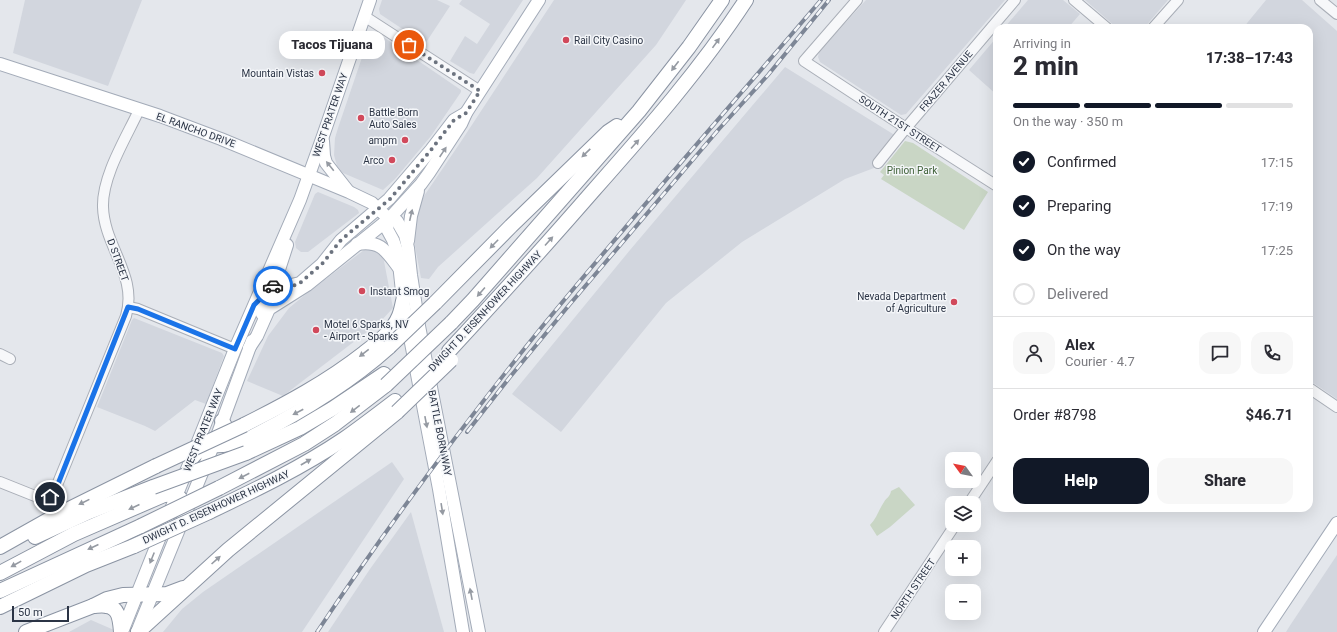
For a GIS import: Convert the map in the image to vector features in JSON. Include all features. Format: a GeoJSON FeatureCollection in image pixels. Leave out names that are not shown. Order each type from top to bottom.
{"type":"FeatureCollection","features":[{"type":"Feature","properties":{"kind":"highway","name":"DWIGHT D. EISENHOWER HIGHWAY"},"geometry":{"type":"LineString","coordinates":[[0,591],[142,526],[219,488],[304,444],[335,424],[385,379],[422,352],[473,300],[639,111],[689,47],[722,0]]}},
{"type":"Feature","properties":{"kind":"highway","name":"DWIGHT D. EISENHOWER HIGHWAY"},"geometry":{"type":"LineString","coordinates":[[0,607],[86,566],[210,512],[274,481],[396,406],[450,356],[504,292],[656,120],[693,74],[746,0]]}},
{"type":"Feature","properties":{"kind":"highway"},"geometry":{"type":"LineString","coordinates":[[737,13],[752,0]]}},
{"type":"Feature","properties":{"kind":"highway"},"geometry":{"type":"LineString","coordinates":[[191,459],[198,451],[213,445],[235,444],[252,438],[265,429],[330,393],[358,373],[389,347],[435,304],[511,226],[608,132],[639,111]]}},
{"type":"Feature","properties":{"kind":"highway"},"geometry":{"type":"LineString","coordinates":[[0,547],[55,516],[156,466],[244,425],[308,391],[359,357],[392,328],[400,316],[403,301]]}},
{"type":"Feature","properties":{"kind":"highway"},"geometry":{"type":"LineString","coordinates":[[0,556],[38,535],[89,512],[246,453],[300,428],[385,379]]}},
{"type":"Feature","properties":{"kind":"highway"},"geometry":{"type":"LineString","coordinates":[[138,632],[187,586],[396,406]]}},
{"type":"Feature","properties":{"kind":"highway"},"geometry":{"type":"LineString","coordinates":[[222,421],[228,430],[238,436],[265,429]]}},
{"type":"Feature","properties":{"kind":"highway"},"geometry":{"type":"LineString","coordinates":[[0,572],[118,514],[164,494],[170,494],[181,498],[184,501],[186,513]]}},
{"type":"Feature","properties":{"kind":"highway"},"geometry":{"type":"LineString","coordinates":[[26,632],[117,596],[168,594],[187,586]]}},
{"type":"Feature","properties":{"kind":"highway"},"geometry":{"type":"LineString","coordinates":[[93,606],[107,606],[116,610],[120,619],[122,632]]}},
{"type":"Feature","properties":{"kind":"main road","name":"WEST PRATER WAY"},"geometry":{"type":"LineString","coordinates":[[122,632],[235,349],[279,245],[287,230],[309,175],[370,0]]}},
{"type":"Feature","properties":{"kind":"main road"},"geometry":{"type":"LineString","coordinates":[[408,248],[411,216],[421,184],[461,124],[466,113],[539,0]]}},
{"type":"Feature","properties":{"kind":"main road","name":"EL RANCHO DRIVE"},"geometry":{"type":"LineString","coordinates":[[0,64],[221,139],[349,192],[372,203],[384,214]]}},
{"type":"Feature","properties":{"kind":"main road"},"geometry":{"type":"LineString","coordinates":[[0,70],[14,68]]}},
{"type":"Feature","properties":{"kind":"main road"},"geometry":{"type":"LineString","coordinates":[[249,348],[258,336],[269,309],[307,285],[357,244],[384,214],[454,120],[466,113]]}},
{"type":"Feature","properties":{"kind":"main road"},"geometry":{"type":"LineString","coordinates":[[323,136],[324,156],[326,163],[349,192]]}},
{"type":"Feature","properties":{"kind":"main road"},"geometry":{"type":"LineString","coordinates":[[254,305],[274,285],[288,286],[300,283],[322,264],[341,240],[384,214],[421,184]]}},
{"type":"Feature","properties":{"kind":"main road","name":"BATTLE BORN WAY"},"geometry":{"type":"LineString","coordinates":[[384,214],[397,221],[404,234],[408,248],[419,326],[479,632]]}},
{"type":"Feature","properties":{"kind":"main road","name":"BATTLE BORN WAY"},"geometry":{"type":"LineString","coordinates":[[384,214],[398,254],[403,301],[439,489],[463,632]]}},
{"type":"Feature","properties":{"kind":"main road","name":"WEST PRATER WAY"},"geometry":{"type":"LineString","coordinates":[[138,632],[213,445],[274,285],[286,246],[287,230]]}},
{"type":"Feature","properties":{"kind":"main road"},"geometry":{"type":"LineString","coordinates":[[357,244],[367,242],[374,243],[387,252],[399,268]]}},
{"type":"Feature","properties":{"kind":"main road"},"geometry":{"type":"LineString","coordinates":[[1264,632],[1337,523]]}},
{"type":"Feature","properties":{"kind":"street","name":"SOUTH 21ST STREET"},"geometry":{"type":"LineString","coordinates":[[857,0],[804,61],[993,183]]}},
{"type":"Feature","properties":{"kind":"street","name":"FRAZER AVENUE"},"geometry":{"type":"LineString","coordinates":[[995,24],[1015,0]]}},
{"type":"Feature","properties":{"kind":"street"},"geometry":{"type":"LineString","coordinates":[[1074,0],[1102,24]]}},
{"type":"Feature","properties":{"kind":"street"},"geometry":{"type":"LineString","coordinates":[[1157,24],[1178,0]]}},
{"type":"Feature","properties":{"kind":"street"},"geometry":{"type":"LineString","coordinates":[[1320,0],[1336,10]]}},
{"type":"Feature","properties":{"kind":"street"},"geometry":{"type":"LineString","coordinates":[[364,16],[480,91]]}},
{"type":"Feature","properties":{"kind":"street","name":"FRAZER AVENUE"},"geometry":{"type":"LineString","coordinates":[[878,163],[993,26]]}},
{"type":"Feature","properties":{"kind":"street","name":"D STREET"},"geometry":{"type":"LineString","coordinates":[[0,482],[40,498],[46,499],[53,495],[128,307],[128,289],[126,278],[105,221],[103,195],[110,170],[139,110]]}},
{"type":"Feature","properties":{"kind":"street"},"geometry":{"type":"LineString","coordinates":[[128,307],[138,309],[235,349]]}},
{"type":"Feature","properties":{"kind":"street"},"geometry":{"type":"LineString","coordinates":[[0,354],[10,359]]}},
{"type":"Feature","properties":{"kind":"street"},"geometry":{"type":"LineString","coordinates":[[1313,391],[1337,407]]}},
{"type":"Feature","properties":{"kind":"street"},"geometry":{"type":"LineString","coordinates":[[974,496],[993,467]]}},
{"type":"Feature","properties":{"kind":"street","name":"NORTH STREET"},"geometry":{"type":"LineString","coordinates":[[884,632],[950,532]]}},
{"type":"Feature","properties":{"kind":"shaded area"},"geometry":{"type":"Polygon","coordinates":[[[25,0],[142,0],[108,86],[13,53],[25,0]]]}},
{"type":"Feature","properties":{"kind":"shaded area"},"geometry":{"type":"Polygon","coordinates":[[[382,0],[437,0],[450,6],[425,44],[380,14],[379,9],[382,0]]]}},
{"type":"Feature","properties":{"kind":"shaded area"},"geometry":{"type":"Polygon","coordinates":[[[462,0],[523,0],[474,74],[450,61],[465,36],[477,44],[490,24],[459,4],[462,0]]]}},
{"type":"Feature","properties":{"kind":"shaded area"},"geometry":{"type":"Polygon","coordinates":[[[554,0],[686,0],[656,45],[537,178],[438,267],[429,279],[421,278],[414,241],[420,204],[554,0]]]}},
{"type":"Feature","properties":{"kind":"shaded area"},"geometry":{"type":"Polygon","coordinates":[[[866,0],[1005,0],[906,114],[901,115],[820,62],[818,57],[819,52],[866,0]]]}},
{"type":"Feature","properties":{"kind":"shaded area"},"geometry":{"type":"Polygon","coordinates":[[[1028,0],[1063,0],[1080,14],[1071,24],[1007,24],[1028,0]]]}},
{"type":"Feature","properties":{"kind":"shaded area"},"geometry":{"type":"Polygon","coordinates":[[[1085,0],[1168,0],[1147,24],[1112,24],[1085,0]]]}},
{"type":"Feature","properties":{"kind":"shaded area"},"geometry":{"type":"Polygon","coordinates":[[[1266,0],[1302,0],[1337,31],[1337,399],[1313,383],[1313,24],[1246,24],[1266,0]]]}},
{"type":"Feature","properties":{"kind":"shaded area"},"geometry":{"type":"Polygon","coordinates":[[[370,34],[379,34],[461,90],[431,136],[395,179],[383,190],[343,173],[337,166],[334,155],[335,138],[370,34]]]}},
{"type":"Feature","properties":{"kind":"shaded area"},"geometry":{"type":"Polygon","coordinates":[[[993,42],[993,91],[969,70],[993,42]]]}},
{"type":"Feature","properties":{"kind":"shaded area"},"geometry":{"type":"Polygon","coordinates":[[[785,67],[901,139],[874,168],[845,179],[742,242],[666,303],[561,432],[512,394],[630,250],[785,67]]]}},
{"type":"Feature","properties":{"kind":"shaded area"},"geometry":{"type":"Polygon","coordinates":[[[318,192],[354,207],[359,213],[308,252],[301,252],[296,248],[295,242],[315,194],[318,192]]]}},
{"type":"Feature","properties":{"kind":"shaded area"},"geometry":{"type":"Polygon","coordinates":[[[364,250],[377,250],[383,256],[393,308],[381,321],[283,396],[247,381],[268,336],[289,308],[364,250]]]}},
{"type":"Feature","properties":{"kind":"shaded area"},"geometry":{"type":"Polygon","coordinates":[[[134,318],[222,353],[224,356],[206,404],[195,400],[155,431],[97,407],[134,318]]]}},
{"type":"Feature","properties":{"kind":"shaded area"},"geometry":{"type":"Polygon","coordinates":[[[392,462],[404,479],[302,632],[163,632],[182,609],[203,592],[392,462]]]}},
{"type":"Feature","properties":{"kind":"shaded area"},"geometry":{"type":"Polygon","coordinates":[[[411,512],[444,632],[328,632],[370,569],[411,512]]]}},
{"type":"Feature","properties":{"kind":"shaded area"},"geometry":{"type":"Polygon","coordinates":[[[1337,555],[1337,632],[1286,632],[1291,624],[1337,555]]]}},
{"type":"Feature","properties":{"kind":"shaded area"},"geometry":{"type":"Polygon","coordinates":[[[91,620],[114,630],[114,632],[69,632],[91,620]]]}},
{"type":"Feature","properties":{"kind":"green space","name":"Pinion Park"},"geometry":{"type":"Polygon","coordinates":[[[905,141],[913,143],[988,192],[964,230],[881,179],[884,175],[880,172],[905,141]]]}},
{"type":"Feature","properties":{"kind":"green space"},"geometry":{"type":"Polygon","coordinates":[[[899,487],[915,505],[890,527],[877,536],[870,525],[891,491],[899,487]]]}},
{"type":"Feature","properties":{"kind":"railway"},"geometry":{"type":"LineString","coordinates":[[317,632],[398,516],[454,440],[541,328],[610,245],[821,0]]}},
{"type":"Feature","properties":{"kind":"railway"},"geometry":{"type":"LineString","coordinates":[[467,432],[570,304],[719,129],[768,75],[829,0]]}},
{"type":"Feature","properties":{"kind":"way so far"},"geometry":{"type":"LineString","coordinates":[[273,286],[293,286],[300,283],[322,264],[341,240],[380,209],[402,186],[454,120],[466,113],[480,91],[409,45]]}},
{"type":"Feature","properties":{"kind":"place","name":"Rail City Casino"},"geometry":{"type":"Point","coordinates":[566,40]}},
{"type":"Feature","properties":{"kind":"place","name":"Tacos Tijuana"},"geometry":{"type":"Point","coordinates":[409,45]}},
{"type":"Feature","properties":{"kind":"place","name":"Mountain Vistas"},"geometry":{"type":"Point","coordinates":[322,73]}},
{"type":"Feature","properties":{"kind":"place","name":"Battle Born Auto Sales"},"geometry":{"type":"Point","coordinates":[361,118]}},
{"type":"Feature","properties":{"kind":"place","name":"ampm"},"geometry":{"type":"Point","coordinates":[405,140]}},
{"type":"Feature","properties":{"kind":"place","name":"Arco"},"geometry":{"type":"Point","coordinates":[392,160]}},
{"type":"Feature","properties":{"kind":"place","name":"Instant Smog"},"geometry":{"type":"Point","coordinates":[362,291]}},
{"type":"Feature","properties":{"kind":"place","name":"Nevada Department of Agriculture"},"geometry":{"type":"Point","coordinates":[954,302]}},
{"type":"Feature","properties":{"kind":"place","name":"Motel 6 Sparks, NV - Airport - Sparks"},"geometry":{"type":"Point","coordinates":[316,330]}},
{"type":"Feature","properties":{"kind":"route"},"geometry":{"type":"LineString","coordinates":[[50,497],[53,495],[58,484],[126,316],[128,307],[138,309],[235,349],[254,305],[273,286]]}}]}
